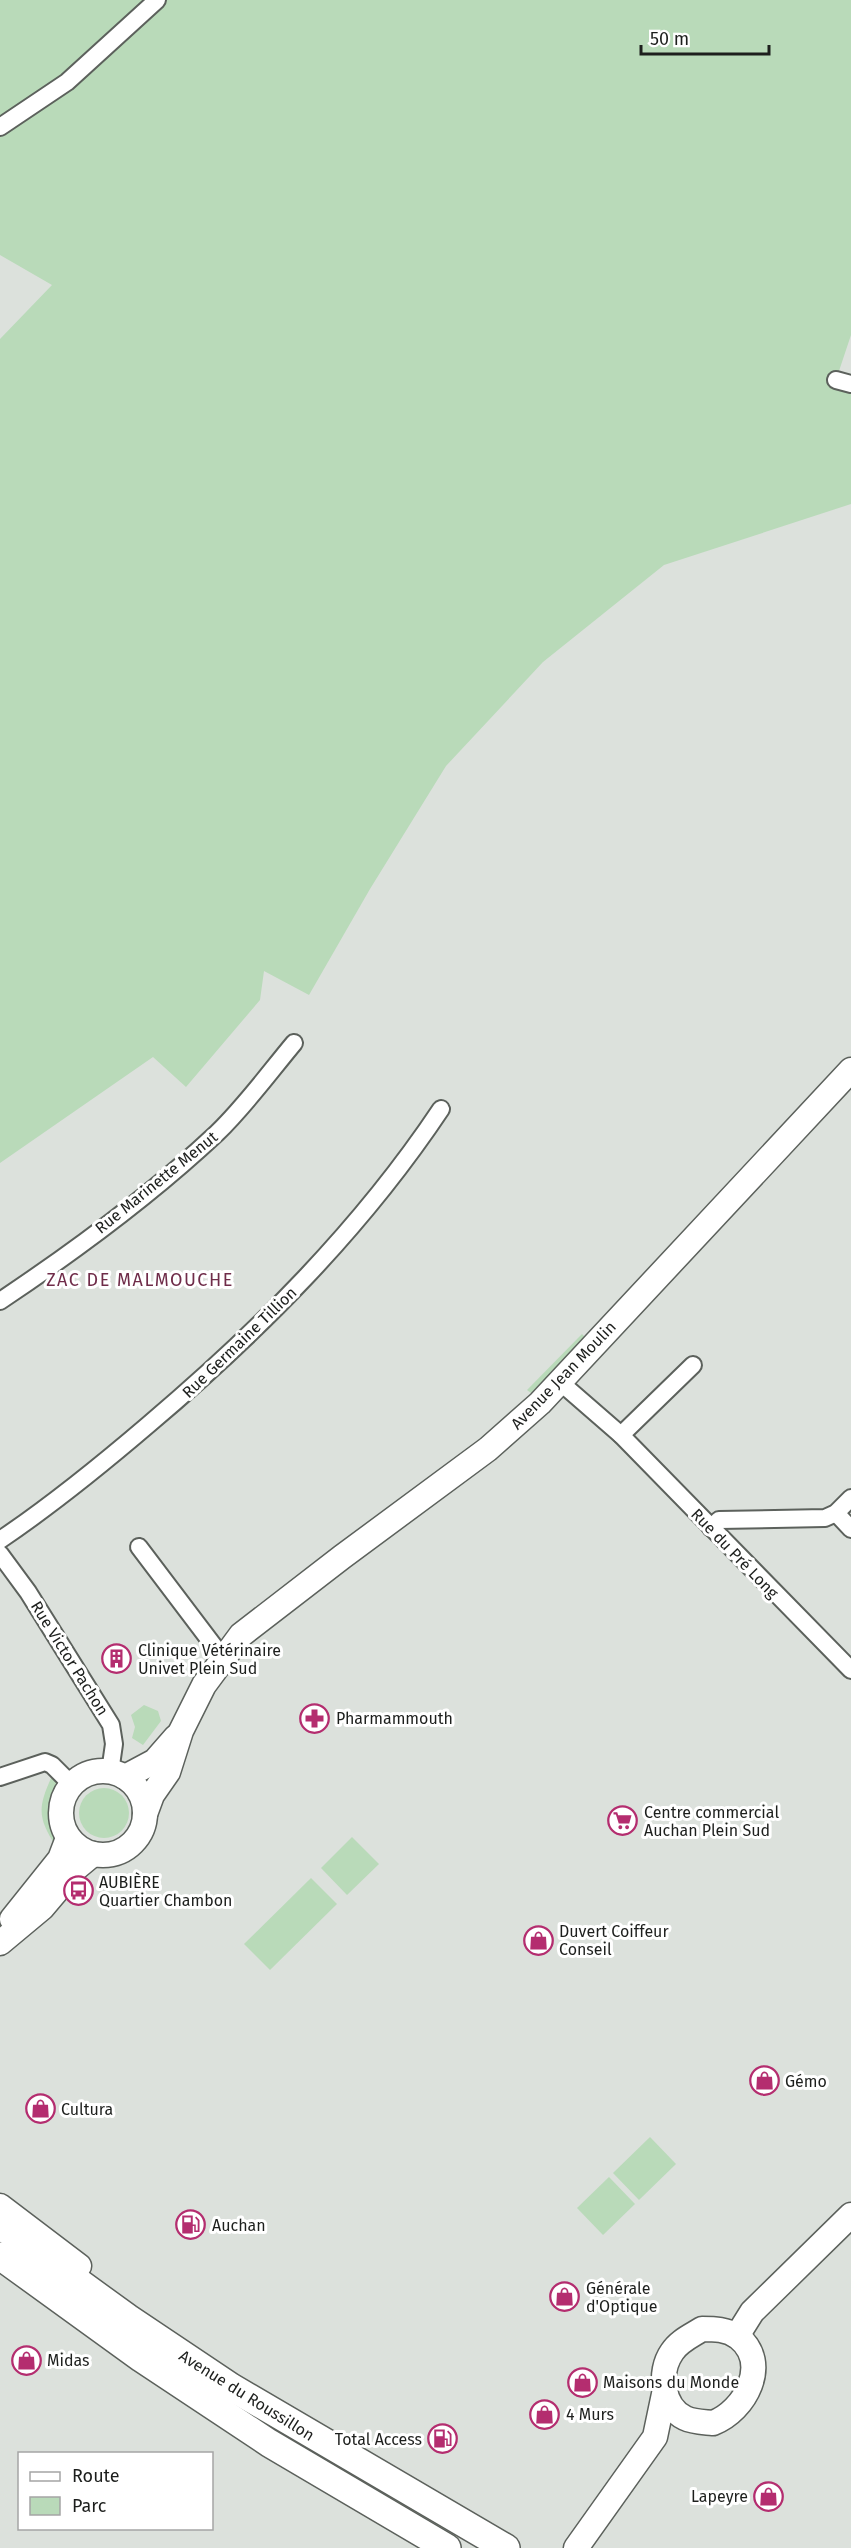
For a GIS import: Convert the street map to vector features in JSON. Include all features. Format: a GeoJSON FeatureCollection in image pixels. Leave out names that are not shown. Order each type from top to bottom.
{"type":"FeatureCollection","features":[{"type":"Feature","properties":{"kind":"main road","name":"Avenue Jean Moulin"},"geometry":{"type":"LineString","coordinates":[[145,1814],[175,1756],[181,1731],[204,1685],[242,1635],[342,1557],[488,1449],[560,1382],[851,1070]]}},
{"type":"Feature","properties":{"kind":"main road","name":"Avenue Jean Moulin"},"geometry":{"type":"LineString","coordinates":[[118,1774],[138,1773],[155,1761],[181,1731]]}},
{"type":"Feature","properties":{"kind":"main road"},"geometry":{"type":"LineString","coordinates":[[89,1773],[118,1774],[142,1797],[145,1814],[142,1830],[129,1847],[109,1855],[84,1851],[68,1838],[63,1830],[62,1801],[72,1785],[89,1773]]}},
{"type":"Feature","properties":{"kind":"main road"},"geometry":{"type":"LineString","coordinates":[[0,1931],[19,1912],[60,1858],[68,1838]]}},
{"type":"Feature","properties":{"kind":"main road"},"geometry":{"type":"LineString","coordinates":[[0,1943],[42,1908],[75,1869],[93,1854]]}},
{"type":"Feature","properties":{"kind":"main road"},"geometry":{"type":"LineString","coordinates":[[0,2206],[88,2273],[123,2330]]}},
{"type":"Feature","properties":{"kind":"main road"},"geometry":{"type":"LineString","coordinates":[[737,2336],[752,2312],[851,2216]]}},
{"type":"Feature","properties":{"kind":"main road","name":"Avenue du Roussillon"},"geometry":{"type":"LineString","coordinates":[[0,2224],[66,2273],[123,2330],[269,2443],[447,2548]]}},
{"type":"Feature","properties":{"kind":"main road","name":"Avenue du Roussillon"},"geometry":{"type":"LineString","coordinates":[[0,2256],[62,2302],[123,2330],[269,2411],[506,2548]]}},
{"type":"Feature","properties":{"kind":"main road"},"geometry":{"type":"LineString","coordinates":[[576,2548],[655,2437],[664,2394],[665,2371],[671,2353],[681,2342],[702,2329],[723,2330],[737,2336],[747,2347],[754,2368],[750,2386],[738,2407],[721,2420],[713,2423],[687,2419],[676,2413],[664,2394]]}},
{"type":"Feature","properties":{"kind":"main road"},"geometry":{"type":"LineString","coordinates":[[655,2437],[687,2419]]}},
{"type":"Feature","properties":{"kind":"street"},"geometry":{"type":"LineString","coordinates":[[0,127],[67,82],[157,0]]}},
{"type":"Feature","properties":{"kind":"street","name":"Rue Marinette Menut"},"geometry":{"type":"LineString","coordinates":[[0,1301],[65,1255],[190,1157],[219,1131],[294,1043]]}},
{"type":"Feature","properties":{"kind":"street","name":"Rue Germaine Tillion"},"geometry":{"type":"LineString","coordinates":[[0,1540],[70,1491],[186,1393],[258,1326],[366,1211],[441,1109]]}},
{"type":"Feature","properties":{"kind":"street"},"geometry":{"type":"LineString","coordinates":[[621,1435],[693,1365]]}},
{"type":"Feature","properties":{"kind":"street","name":"Rue du Pré Long"},"geometry":{"type":"LineString","coordinates":[[560,1382],[621,1435],[851,1670]]}},
{"type":"Feature","properties":{"kind":"street"},"geometry":{"type":"LineString","coordinates":[[711,1528],[719,1520],[825,1518],[836,1513],[851,1498]]}},
{"type":"Feature","properties":{"kind":"street"},"geometry":{"type":"LineString","coordinates":[[836,1513],[851,1529]]}},
{"type":"Feature","properties":{"kind":"street"},"geometry":{"type":"LineString","coordinates":[[139,1547],[223,1658]]}},
{"type":"Feature","properties":{"kind":"street","name":"Rue Victor Pachon"},"geometry":{"type":"LineString","coordinates":[[0,1554],[28,1592],[111,1725],[118,1774]]}},
{"type":"Feature","properties":{"kind":"street"},"geometry":{"type":"LineString","coordinates":[[0,1777],[45,1762],[52,1765],[72,1785]]}},
{"type":"Feature","properties":{"kind":"green space"},"geometry":{"type":"Polygon","coordinates":[[[0,0],[851,0],[851,335],[836,380],[851,384],[851,504],[664,565],[543,662],[446,766],[370,889],[309,995],[264,971],[260,1000],[186,1087],[153,1057],[0,1163],[0,339],[52,285],[0,255],[0,0]]]}},
{"type":"Feature","properties":{"kind":"green space"},"geometry":{"type":"Polygon","coordinates":[[[582,1334],[586,1338],[531,1393],[527,1390],[582,1334]]]}},
{"type":"Feature","properties":{"kind":"green space"},"geometry":{"type":"Polygon","coordinates":[[[144,1705],[158,1711],[161,1721],[143,1745],[132,1738],[135,1727],[131,1715],[144,1705]]]}},
{"type":"Feature","properties":{"kind":"green space"},"geometry":{"type":"Polygon","coordinates":[[[52,1776],[57,1784],[51,1816],[56,1846],[45,1827],[42,1812],[44,1796],[52,1776]]]}},
{"type":"Feature","properties":{"kind":"green space"},"geometry":{"type":"Polygon","coordinates":[[[99,1788],[109,1788],[122,1795],[129,1808],[129,1818],[122,1831],[109,1838],[99,1838],[90,1834],[83,1827],[79,1818],[79,1808],[83,1799],[90,1792],[99,1788]]]}},
{"type":"Feature","properties":{"kind":"green space"},"geometry":{"type":"Polygon","coordinates":[[[352,1837],[379,1864],[347,1895],[321,1868],[352,1837]]]}},
{"type":"Feature","properties":{"kind":"green space"},"geometry":{"type":"Polygon","coordinates":[[[311,1878],[337,1904],[270,1970],[244,1944],[311,1878]]]}},
{"type":"Feature","properties":{"kind":"green space"},"geometry":{"type":"Polygon","coordinates":[[[650,2137],[676,2164],[639,2200],[613,2173],[650,2137]]]}},
{"type":"Feature","properties":{"kind":"green space"},"geometry":{"type":"Polygon","coordinates":[[[609,2177],[635,2204],[603,2235],[577,2208],[609,2177]]]}},
{"type":"Feature","properties":{"kind":"place","name":"Clinique Vétérinaire Univet Plein Sud"},"geometry":{"type":"Point","coordinates":[117,1659]}},
{"type":"Feature","properties":{"kind":"place","name":"Pharmammouth"},"geometry":{"type":"Point","coordinates":[315,1718]}},
{"type":"Feature","properties":{"kind":"place","name":"Centre commercial Auchan Plein Sud"},"geometry":{"type":"Point","coordinates":[623,1821]}},
{"type":"Feature","properties":{"kind":"place","name":"AUBIÈRE Quartier Chambon"},"geometry":{"type":"Point","coordinates":[78,1891]}},
{"type":"Feature","properties":{"kind":"place","name":"Duvert Coiffeur Conseil"},"geometry":{"type":"Point","coordinates":[538,1940]}},
{"type":"Feature","properties":{"kind":"place","name":"Gémo"},"geometry":{"type":"Point","coordinates":[764,2081]}},
{"type":"Feature","properties":{"kind":"place","name":"Cultura"},"geometry":{"type":"Point","coordinates":[40,2109]}},
{"type":"Feature","properties":{"kind":"place","name":"Auchan"},"geometry":{"type":"Point","coordinates":[191,2225]}},
{"type":"Feature","properties":{"kind":"place","name":"Générale d'Optique"},"geometry":{"type":"Point","coordinates":[565,2297]}},
{"type":"Feature","properties":{"kind":"place","name":"Midas"},"geometry":{"type":"Point","coordinates":[26,2360]}},
{"type":"Feature","properties":{"kind":"place","name":"Maisons du Monde"},"geometry":{"type":"Point","coordinates":[582,2382]}},
{"type":"Feature","properties":{"kind":"place","name":"4 Murs"},"geometry":{"type":"Point","coordinates":[545,2414]}},
{"type":"Feature","properties":{"kind":"place","name":"Total Access"},"geometry":{"type":"Point","coordinates":[443,2439]}},
{"type":"Feature","properties":{"kind":"place","name":"Lapeyre"},"geometry":{"type":"Point","coordinates":[769,2496]}},
{"type":"Feature","properties":{"kind":"district","name":"ZAC DE MALMOUCHE"},"geometry":{"type":"Point","coordinates":[140,1280]}}]}
